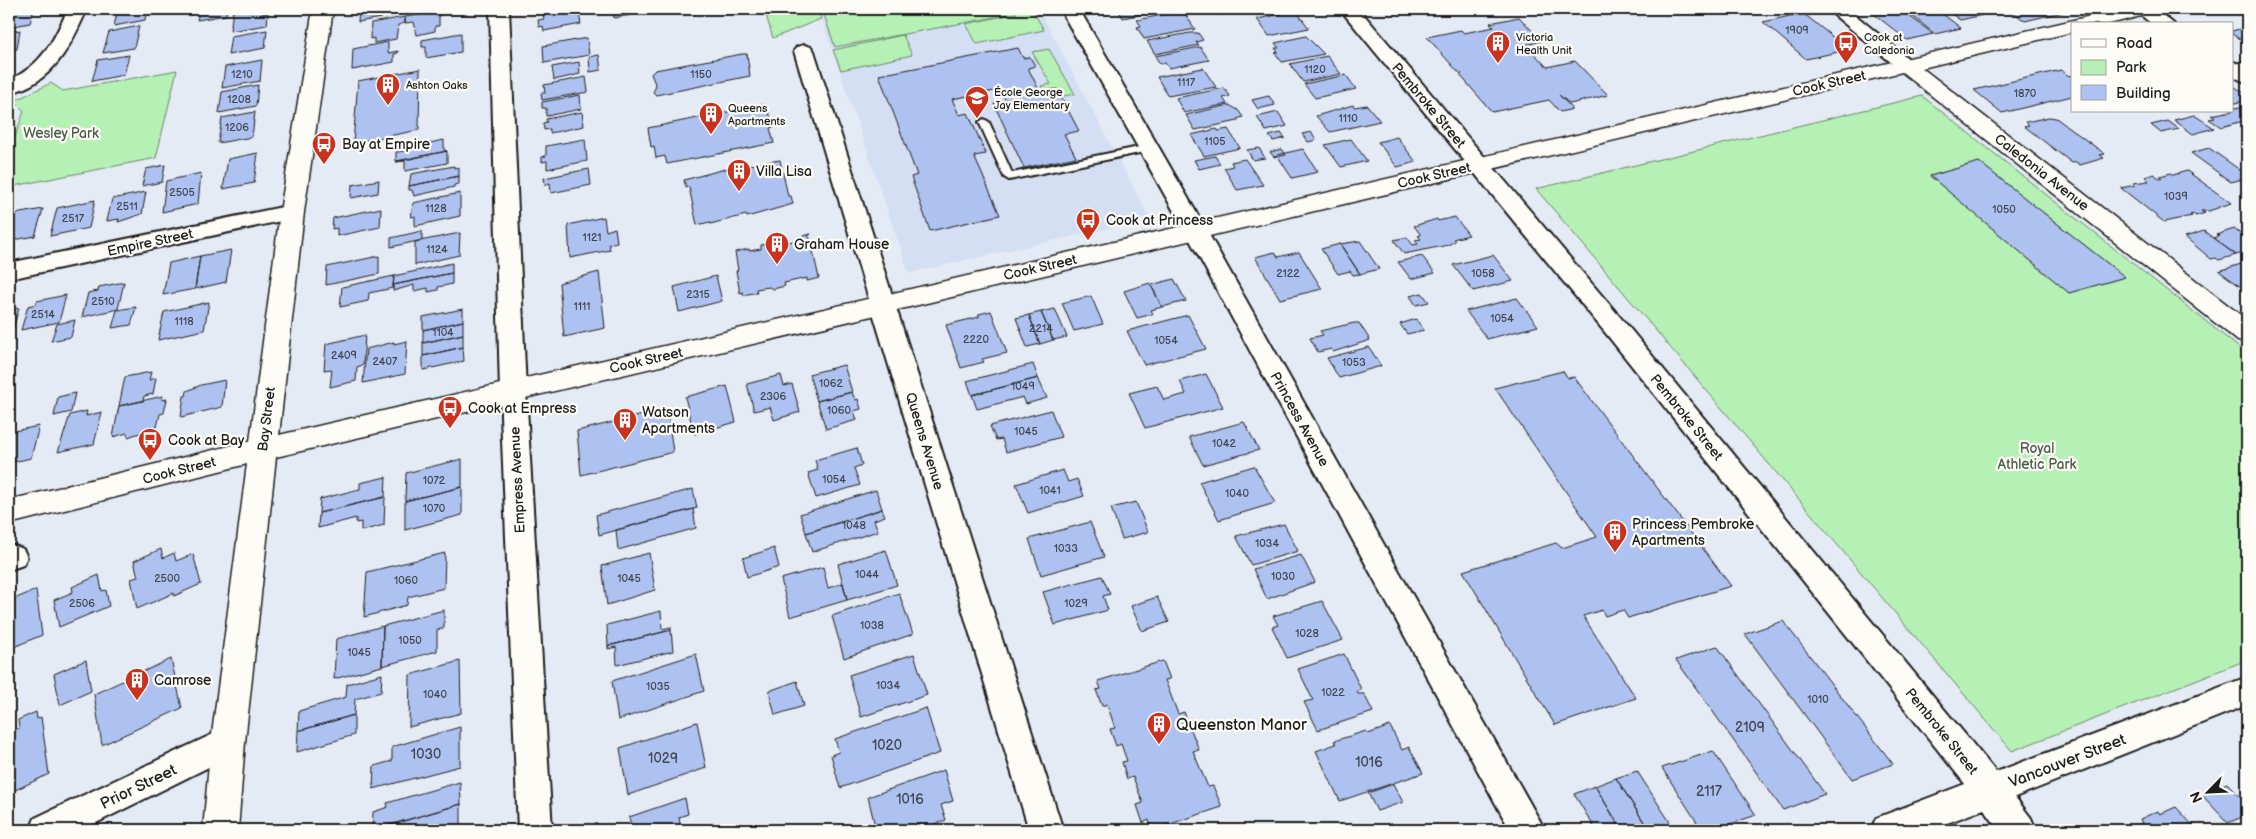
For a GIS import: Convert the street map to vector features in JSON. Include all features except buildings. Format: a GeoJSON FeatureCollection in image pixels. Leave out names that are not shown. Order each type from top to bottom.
{"type":"FeatureCollection","features":[{"type":"Feature","properties":{"kind":"main road","name":"Bay Street"},"geometry":{"type":"LineString","coordinates":[[220,830],[228,742],[262,450],[292,212],[323,9]]}},
{"type":"Feature","properties":{"kind":"main road"},"geometry":{"type":"LineString","coordinates":[[2090,22],[2144,9]]}},
{"type":"Feature","properties":{"kind":"main road","name":"Cook Street"},"geometry":{"type":"LineString","coordinates":[[9,512],[262,450],[2071,26]]}},
{"type":"Feature","properties":{"kind":"main road","name":"Caledonia Avenue"},"geometry":{"type":"LineString","coordinates":[[1906,65],[2247,334]]}},
{"type":"Feature","properties":{"kind":"street"},"geometry":{"type":"LineString","coordinates":[[9,88],[26,81],[44,68],[60,49],[77,9]]}},
{"type":"Feature","properties":{"kind":"street","name":"Empress Avenue"},"geometry":{"type":"LineString","coordinates":[[499,9],[513,391],[535,830]]}},
{"type":"Feature","properties":{"kind":"street","name":"Princess Avenue"},"geometry":{"type":"LineString","coordinates":[[1069,9],[1196,231],[1528,830]]}},
{"type":"Feature","properties":{"kind":"street","name":"Pembroke Street"},"geometry":{"type":"LineString","coordinates":[[1349,9],[1617,330],[1990,790],[2019,830]]}},
{"type":"Feature","properties":{"kind":"street","name":"Caledonia Avenue"},"geometry":{"type":"LineString","coordinates":[[1836,9],[1906,65]]}},
{"type":"Feature","properties":{"kind":"street"},"geometry":{"type":"LineString","coordinates":[[2144,9],[2162,22]]}},
{"type":"Feature","properties":{"kind":"street","name":"Queens Avenue"},"geometry":{"type":"LineString","coordinates":[[804,51],[1046,830]]}},
{"type":"Feature","properties":{"kind":"street","name":"Empire Street"},"geometry":{"type":"LineString","coordinates":[[9,271],[292,212]]}},
{"type":"Feature","properties":{"kind":"street","name":"Vancouver Street"},"geometry":{"type":"LineString","coordinates":[[1888,830],[2247,691]]}},
{"type":"Feature","properties":{"kind":"street","name":"Prior Street"},"geometry":{"type":"LineString","coordinates":[[47,830],[228,742]]}},
{"type":"Feature","properties":{"kind":"lane"},"geometry":{"type":"LineString","coordinates":[[984,122],[1009,177],[1149,148]]}},
{"type":"Feature","properties":{"kind":"shaded area","name":"École George Jay Elementary"},"geometry":{"type":"Polygon","coordinates":[[[818,9],[1039,9],[1150,219],[909,273],[818,9]]]}},
{"type":"Feature","properties":{"kind":"green space"},"geometry":{"type":"Polygon","coordinates":[[[764,9],[818,9],[821,19],[773,38],[764,9]]]}},
{"type":"Feature","properties":{"kind":"green space"},"geometry":{"type":"Polygon","coordinates":[[[822,9],[1038,9],[1033,11],[1044,30],[977,44],[966,24],[1017,13],[835,47],[822,9]]]}},
{"type":"Feature","properties":{"kind":"green space"},"geometry":{"type":"Polygon","coordinates":[[[903,35],[912,55],[841,70],[833,50],[903,35]]]}},
{"type":"Feature","properties":{"kind":"green space"},"geometry":{"type":"Polygon","coordinates":[[[1049,49],[1075,94],[1048,99],[1041,86],[1051,84],[1032,52],[1049,49]]]}},
{"type":"Feature","properties":{"kind":"green space","name":"Wesley Park"},"geometry":{"type":"Polygon","coordinates":[[[177,70],[156,158],[9,187],[9,154],[24,111],[14,101],[51,83],[63,91],[177,70]]]}},
{"type":"Feature","properties":{"kind":"green space","name":"Royal Athletic Park"},"geometry":{"type":"Polygon","coordinates":[[[1922,96],[2247,354],[2247,660],[2012,751],[1536,189],[1922,96]]]}},
{"type":"Feature","properties":{"kind":"place","name":"Victoria Health Unit"},"geometry":{"type":"Point","coordinates":[1498,64]}},
{"type":"Feature","properties":{"kind":"place","name":"Cook at Caledonia"},"geometry":{"type":"Point","coordinates":[1846,64]}},
{"type":"Feature","properties":{"kind":"place","name":"Ashton Oaks"},"geometry":{"type":"Point","coordinates":[388,106]}},
{"type":"Feature","properties":{"kind":"place","name":"École George Jay Elementary"},"geometry":{"type":"Point","coordinates":[977,119]}},
{"type":"Feature","properties":{"kind":"place","name":"Queens Apartments"},"geometry":{"type":"Point","coordinates":[711,135]}},
{"type":"Feature","properties":{"kind":"place","name":"Bay at Empire"},"geometry":{"type":"Point","coordinates":[324,165]}},
{"type":"Feature","properties":{"kind":"place","name":"Villa Lisa"},"geometry":{"type":"Point","coordinates":[739,192]}},
{"type":"Feature","properties":{"kind":"place","name":"Cook at Princess"},"geometry":{"type":"Point","coordinates":[1088,241]}},
{"type":"Feature","properties":{"kind":"place","name":"Graham House"},"geometry":{"type":"Point","coordinates":[777,265]}},
{"type":"Feature","properties":{"kind":"place","name":"Cook at Empress"},"geometry":{"type":"Point","coordinates":[450,429]}},
{"type":"Feature","properties":{"kind":"place","name":"Watson Apartments"},"geometry":{"type":"Point","coordinates":[625,441]}},
{"type":"Feature","properties":{"kind":"place","name":"Cook at Bay"},"geometry":{"type":"Point","coordinates":[150,461]}},
{"type":"Feature","properties":{"kind":"place","name":"Princess Pembroke Apartments"},"geometry":{"type":"Point","coordinates":[1615,553]}},
{"type":"Feature","properties":{"kind":"place","name":"Camrose"},"geometry":{"type":"Point","coordinates":[137,701]}},
{"type":"Feature","properties":{"kind":"place","name":"Queenston Manor"},"geometry":{"type":"Point","coordinates":[1159,745]}}]}
